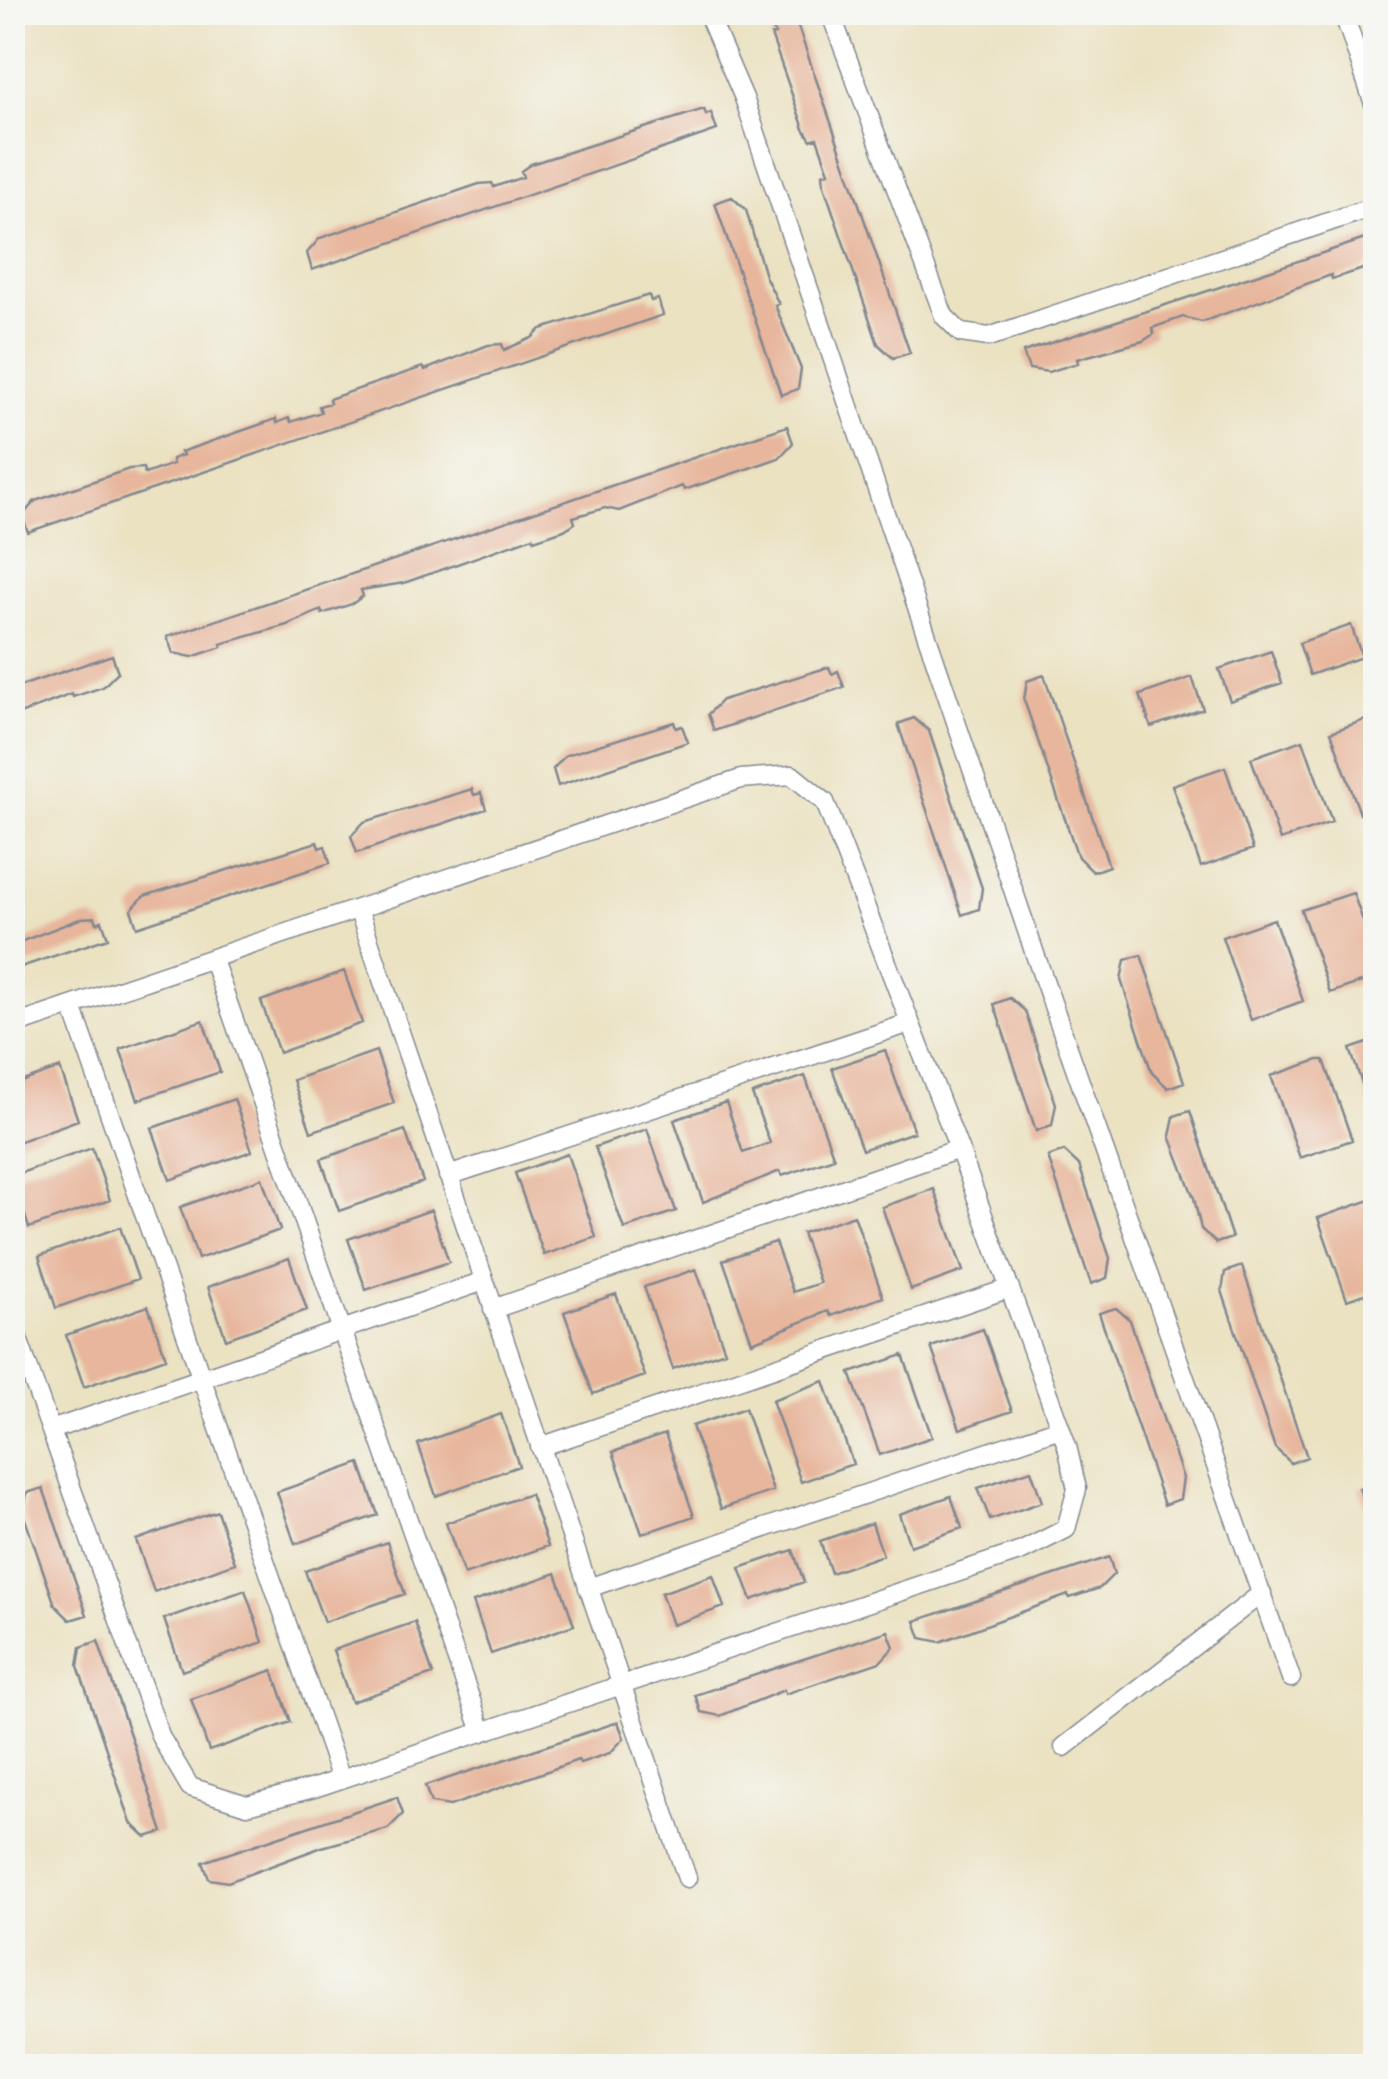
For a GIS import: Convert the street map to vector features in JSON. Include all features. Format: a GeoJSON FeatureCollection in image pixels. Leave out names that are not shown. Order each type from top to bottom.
{"type":"FeatureCollection","features":[{"type":"Feature","properties":{"kind":"street"},"geometry":{"type":"LineString","coordinates":[[707,12],[744,98],[1037,960],[1292,1678]]}},
{"type":"Feature","properties":{"kind":"street"},"geometry":{"type":"LineString","coordinates":[[830,12],[944,316],[961,333],[988,336],[1376,206]]}},
{"type":"Feature","properties":{"kind":"street"},"geometry":{"type":"LineString","coordinates":[[1343,12],[1376,110]]}},
{"type":"Feature","properties":{"kind":"street"},"geometry":{"type":"LineString","coordinates":[[12,1026],[741,779],[792,775],[825,802],[960,1149],[1060,1428],[1077,1489],[1066,1529],[1022,1551],[341,1779],[248,1805],[190,1788],[162,1738],[12,1322]]}},
{"type":"Feature","properties":{"kind":"street"},"geometry":{"type":"LineString","coordinates":[[359,911],[687,1878]]}},
{"type":"Feature","properties":{"kind":"street"},"geometry":{"type":"LineString","coordinates":[[212,960],[482,1732]]}},
{"type":"Feature","properties":{"kind":"street"},"geometry":{"type":"LineString","coordinates":[[72,1006],[341,1779]]}},
{"type":"Feature","properties":{"kind":"street"},"geometry":{"type":"LineString","coordinates":[[448,1176],[910,1022]]}},
{"type":"Feature","properties":{"kind":"street"},"geometry":{"type":"LineString","coordinates":[[494,1309],[960,1149]]}},
{"type":"Feature","properties":{"kind":"street"},"geometry":{"type":"LineString","coordinates":[[51,1430],[484,1281]]}},
{"type":"Feature","properties":{"kind":"street"},"geometry":{"type":"LineString","coordinates":[[540,1447],[1010,1288]]}},
{"type":"Feature","properties":{"kind":"street"},"geometry":{"type":"LineString","coordinates":[[588,1588],[1060,1428]]}},
{"type":"Feature","properties":{"kind":"street"},"geometry":{"type":"LineString","coordinates":[[1064,1746],[1262,1593]]}},
{"type":"Feature","properties":{"kind":"building"},"geometry":{"type":"Polygon","coordinates":[[[774,12],[793,12],[910,353],[893,358],[878,344],[824,186],[823,174],[829,172],[817,138],[811,140],[804,129],[771,35],[775,34],[771,23],[777,21],[774,12]]]}},
{"type":"Feature","properties":{"kind":"building"},"geometry":{"type":"Polygon","coordinates":[[[704,109],[706,115],[711,113],[717,130],[312,270],[307,253],[320,238],[479,184],[492,183],[494,187],[523,177],[521,171],[531,164],[704,109]]]}},
{"type":"Feature","properties":{"kind":"building"},"geometry":{"type":"Polygon","coordinates":[[[732,197],[746,210],[765,276],[779,304],[775,305],[801,369],[798,389],[781,395],[715,203],[732,197]]]}},
{"type":"Feature","properties":{"kind":"building"},"geometry":{"type":"Polygon","coordinates":[[[1371,237],[1376,261],[1363,269],[1332,279],[1331,275],[1202,322],[1183,317],[1152,328],[1154,334],[1143,341],[1077,359],[1078,363],[1048,372],[1029,369],[1023,352],[1371,237]]]}},
{"type":"Feature","properties":{"kind":"building"},"geometry":{"type":"Polygon","coordinates":[[[649,295],[651,301],[658,299],[663,315],[28,532],[22,516],[35,501],[129,469],[143,468],[145,474],[173,464],[172,459],[183,455],[181,452],[276,419],[277,423],[289,418],[291,422],[321,412],[319,406],[330,403],[329,399],[423,367],[425,370],[488,345],[502,344],[504,350],[532,338],[541,329],[649,295]]]}},
{"type":"Feature","properties":{"kind":"building"},"geometry":{"type":"Polygon","coordinates":[[[787,426],[793,443],[779,458],[684,490],[682,486],[619,511],[605,508],[573,517],[575,523],[564,530],[534,540],[533,537],[404,583],[361,590],[363,596],[352,604],[322,614],[321,610],[192,657],[173,653],[167,637],[787,426]]]}},
{"type":"Feature","properties":{"kind":"building"},"geometry":{"type":"Polygon","coordinates":[[[1351,625],[1362,657],[1310,675],[1299,643],[1351,625]]]}},
{"type":"Feature","properties":{"kind":"building"},"geometry":{"type":"Polygon","coordinates":[[[1271,651],[1282,683],[1230,701],[1219,669],[1271,651]]]}},
{"type":"Feature","properties":{"kind":"building"},"geometry":{"type":"Polygon","coordinates":[[[112,655],[118,672],[103,687],[73,697],[72,694],[12,717],[12,689],[112,655]]]}},
{"type":"Feature","properties":{"kind":"building"},"geometry":{"type":"Polygon","coordinates":[[[829,667],[832,674],[838,671],[844,687],[714,731],[708,714],[722,700],[829,667]]]}},
{"type":"Feature","properties":{"kind":"building"},"geometry":{"type":"Polygon","coordinates":[[[1044,675],[1109,866],[1093,872],[1078,857],[1024,700],[1027,681],[1044,675]]]}},
{"type":"Feature","properties":{"kind":"building"},"geometry":{"type":"Polygon","coordinates":[[[1192,677],[1203,709],[1151,727],[1140,695],[1192,677]]]}},
{"type":"Feature","properties":{"kind":"building"},"geometry":{"type":"Polygon","coordinates":[[[1376,716],[1376,809],[1360,814],[1331,732],[1376,716]]]}},
{"type":"Feature","properties":{"kind":"building"},"geometry":{"type":"Polygon","coordinates":[[[914,718],[929,731],[982,888],[979,909],[962,915],[898,724],[914,718]]]}},
{"type":"Feature","properties":{"kind":"building"},"geometry":{"type":"Polygon","coordinates":[[[674,722],[676,728],[682,726],[688,742],[558,786],[553,769],[566,755],[674,722]]]}},
{"type":"Feature","properties":{"kind":"building"},"geometry":{"type":"Polygon","coordinates":[[[1303,740],[1332,822],[1280,840],[1251,758],[1303,740]]]}},
{"type":"Feature","properties":{"kind":"building"},"geometry":{"type":"Polygon","coordinates":[[[1225,767],[1253,849],[1201,867],[1172,785],[1225,767]]]}},
{"type":"Feature","properties":{"kind":"building"},"geometry":{"type":"Polygon","coordinates":[[[472,789],[474,795],[481,793],[486,809],[357,853],[351,836],[364,822],[472,789]]]}},
{"type":"Feature","properties":{"kind":"building"},"geometry":{"type":"Polygon","coordinates":[[[317,842],[319,848],[325,846],[330,863],[137,927],[131,910],[144,896],[317,842]]]}},
{"type":"Feature","properties":{"kind":"building"},"geometry":{"type":"Polygon","coordinates":[[[1353,893],[1376,957],[1376,977],[1330,993],[1301,910],[1353,893]]]}},
{"type":"Feature","properties":{"kind":"building"},"geometry":{"type":"Polygon","coordinates":[[[95,917],[97,923],[102,921],[108,938],[12,970],[12,945],[82,918],[95,917]]]}},
{"type":"Feature","properties":{"kind":"building"},"geometry":{"type":"Polygon","coordinates":[[[1274,919],[1303,1001],[1251,1020],[1222,937],[1274,919]]]}},
{"type":"Feature","properties":{"kind":"building"},"geometry":{"type":"Polygon","coordinates":[[[1141,955],[1184,1082],[1168,1088],[1152,1073],[1121,980],[1125,960],[1141,955]]]}},
{"type":"Feature","properties":{"kind":"building"},"geometry":{"type":"Polygon","coordinates":[[[344,971],[362,1023],[279,1053],[261,1001],[344,971]]]}},
{"type":"Feature","properties":{"kind":"building"},"geometry":{"type":"Polygon","coordinates":[[[1010,998],[1025,1011],[1056,1104],[1052,1125],[1036,1131],[994,1004],[1010,998]]]}},
{"type":"Feature","properties":{"kind":"building"},"geometry":{"type":"Polygon","coordinates":[[[203,1020],[220,1072],[138,1100],[120,1049],[203,1020]]]}},
{"type":"Feature","properties":{"kind":"building"},"geometry":{"type":"Polygon","coordinates":[[[1376,1040],[1376,1115],[1373,1115],[1350,1049],[1376,1040]]]}},
{"type":"Feature","properties":{"kind":"building"},"geometry":{"type":"Polygon","coordinates":[[[885,1050],[914,1132],[862,1150],[832,1068],[885,1050]]]}},
{"type":"Feature","properties":{"kind":"building"},"geometry":{"type":"Polygon","coordinates":[[[376,1051],[394,1103],[311,1132],[293,1080],[376,1051]]]}},
{"type":"Feature","properties":{"kind":"building"},"geometry":{"type":"Polygon","coordinates":[[[1324,1060],[1352,1140],[1300,1158],[1271,1076],[1324,1060]]]}},
{"type":"Feature","properties":{"kind":"building"},"geometry":{"type":"Polygon","coordinates":[[[60,1068],[78,1120],[12,1144],[12,1085],[60,1068]]]}},
{"type":"Feature","properties":{"kind":"building"},"geometry":{"type":"Polygon","coordinates":[[[805,1076],[834,1158],[782,1176],[780,1171],[703,1202],[674,1120],[726,1102],[743,1153],[770,1143],[752,1094],[805,1076]]]}},
{"type":"Feature","properties":{"kind":"building"},"geometry":{"type":"Polygon","coordinates":[[[234,1099],[252,1151],[170,1180],[152,1128],[234,1099]]]}},
{"type":"Feature","properties":{"kind":"building"},"geometry":{"type":"Polygon","coordinates":[[[1190,1111],[1232,1238],[1216,1243],[1201,1229],[1194,1198],[1170,1136],[1174,1116],[1190,1111]]]}},
{"type":"Feature","properties":{"kind":"building"},"geometry":{"type":"Polygon","coordinates":[[[647,1129],[676,1211],[624,1229],[595,1147],[647,1129]]]}},
{"type":"Feature","properties":{"kind":"building"},"geometry":{"type":"Polygon","coordinates":[[[405,1130],[423,1182],[339,1211],[321,1159],[405,1130]]]}},
{"type":"Feature","properties":{"kind":"building"},"geometry":{"type":"Polygon","coordinates":[[[92,1148],[110,1200],[29,1228],[12,1176],[92,1148]]]}},
{"type":"Feature","properties":{"kind":"building"},"geometry":{"type":"Polygon","coordinates":[[[1064,1151],[1079,1165],[1110,1258],[1107,1278],[1091,1284],[1048,1157],[1064,1151]]]}},
{"type":"Feature","properties":{"kind":"building"},"geometry":{"type":"Polygon","coordinates":[[[567,1154],[596,1237],[544,1255],[515,1173],[567,1154]]]}},
{"type":"Feature","properties":{"kind":"building"},"geometry":{"type":"Polygon","coordinates":[[[262,1178],[280,1230],[198,1259],[180,1207],[262,1178]]]}},
{"type":"Feature","properties":{"kind":"building"},"geometry":{"type":"Polygon","coordinates":[[[934,1189],[963,1271],[911,1290],[882,1207],[934,1189]]]}},
{"type":"Feature","properties":{"kind":"building"},"geometry":{"type":"Polygon","coordinates":[[[1370,1200],[1376,1216],[1376,1290],[1347,1300],[1318,1218],[1370,1200]]]}},
{"type":"Feature","properties":{"kind":"building"},"geometry":{"type":"Polygon","coordinates":[[[431,1210],[449,1262],[366,1290],[348,1239],[431,1210]]]}},
{"type":"Feature","properties":{"kind":"building"},"geometry":{"type":"Polygon","coordinates":[[[854,1215],[883,1297],[831,1316],[828,1311],[752,1342],[723,1260],[775,1242],[793,1292],[820,1283],[802,1233],[854,1215]]]}},
{"type":"Feature","properties":{"kind":"building"},"geometry":{"type":"Polygon","coordinates":[[[120,1227],[138,1279],[56,1308],[39,1256],[120,1227]]]}},
{"type":"Feature","properties":{"kind":"building"},"geometry":{"type":"Polygon","coordinates":[[[289,1258],[307,1310],[226,1339],[208,1287],[289,1258]]]}},
{"type":"Feature","properties":{"kind":"building"},"geometry":{"type":"Polygon","coordinates":[[[1242,1266],[1307,1457],[1291,1463],[1275,1448],[1222,1291],[1225,1272],[1242,1266]]]}},
{"type":"Feature","properties":{"kind":"building"},"geometry":{"type":"Polygon","coordinates":[[[696,1269],[725,1351],[673,1369],[644,1287],[696,1269]]]}},
{"type":"Feature","properties":{"kind":"building"},"geometry":{"type":"Polygon","coordinates":[[[616,1294],[645,1376],[593,1394],[564,1312],[616,1294]]]}},
{"type":"Feature","properties":{"kind":"building"},"geometry":{"type":"Polygon","coordinates":[[[148,1306],[166,1358],[84,1387],[66,1335],[148,1306]]]}},
{"type":"Feature","properties":{"kind":"building"},"geometry":{"type":"Polygon","coordinates":[[[1116,1308],[1130,1320],[1183,1478],[1180,1499],[1164,1505],[1099,1313],[1116,1308]]]}},
{"type":"Feature","properties":{"kind":"building"},"geometry":{"type":"Polygon","coordinates":[[[983,1329],[1012,1411],[960,1429],[931,1347],[983,1329]]]}},
{"type":"Feature","properties":{"kind":"building"},"geometry":{"type":"Polygon","coordinates":[[[903,1355],[932,1437],[880,1455],[850,1373],[903,1355]]]}},
{"type":"Feature","properties":{"kind":"building"},"geometry":{"type":"Polygon","coordinates":[[[824,1381],[853,1464],[801,1482],[772,1400],[824,1381]]]}},
{"type":"Feature","properties":{"kind":"building"},"geometry":{"type":"Polygon","coordinates":[[[745,1408],[773,1491],[721,1509],[692,1426],[745,1408]]]}},
{"type":"Feature","properties":{"kind":"building"},"geometry":{"type":"Polygon","coordinates":[[[501,1414],[519,1466],[436,1496],[418,1444],[501,1414]]]}},
{"type":"Feature","properties":{"kind":"building"},"geometry":{"type":"Polygon","coordinates":[[[665,1434],[694,1516],[642,1534],[613,1452],[665,1434]]]}},
{"type":"Feature","properties":{"kind":"building"},"geometry":{"type":"Polygon","coordinates":[[[360,1463],[378,1515],[295,1544],[277,1492],[360,1463]]]}},
{"type":"Feature","properties":{"kind":"building"},"geometry":{"type":"Polygon","coordinates":[[[1031,1470],[1042,1502],[990,1520],[978,1488],[1031,1470]]]}},
{"type":"Feature","properties":{"kind":"building"},"geometry":{"type":"Polygon","coordinates":[[[1376,1482],[1376,1527],[1373,1527],[1359,1488],[1376,1482]]]}},
{"type":"Feature","properties":{"kind":"building"},"geometry":{"type":"Polygon","coordinates":[[[43,1488],[87,1615],[70,1620],[55,1605],[23,1513],[27,1493],[43,1488]]]}},
{"type":"Feature","properties":{"kind":"building"},"geometry":{"type":"Polygon","coordinates":[[[530,1494],[548,1546],[464,1575],[446,1523],[530,1494]]]}},
{"type":"Feature","properties":{"kind":"building"},"geometry":{"type":"Polygon","coordinates":[[[951,1496],[962,1528],[910,1546],[899,1514],[951,1496]]]}},
{"type":"Feature","properties":{"kind":"building"},"geometry":{"type":"Polygon","coordinates":[[[217,1511],[235,1563],[154,1592],[136,1540],[217,1511]]]}},
{"type":"Feature","properties":{"kind":"building"},"geometry":{"type":"Polygon","coordinates":[[[872,1523],[883,1555],[831,1573],[820,1541],[872,1523]]]}},
{"type":"Feature","properties":{"kind":"building"},"geometry":{"type":"Polygon","coordinates":[[[387,1542],[405,1594],[324,1622],[305,1571],[387,1542]]]}},
{"type":"Feature","properties":{"kind":"building"},"geometry":{"type":"Polygon","coordinates":[[[793,1550],[804,1582],[752,1600],[740,1568],[793,1550]]]}},
{"type":"Feature","properties":{"kind":"building"},"geometry":{"type":"Polygon","coordinates":[[[1109,1557],[1114,1574],[1100,1588],[1070,1598],[1068,1595],[940,1642],[921,1638],[915,1621],[1109,1557]]]}},
{"type":"Feature","properties":{"kind":"building"},"geometry":{"type":"Polygon","coordinates":[[[556,1573],[574,1625],[491,1654],[473,1602],[556,1573]]]}},
{"type":"Feature","properties":{"kind":"building"},"geometry":{"type":"Polygon","coordinates":[[[713,1575],[724,1607],[672,1625],[661,1593],[713,1575]]]}},
{"type":"Feature","properties":{"kind":"building"},"geometry":{"type":"Polygon","coordinates":[[[245,1590],[263,1642],[182,1671],[164,1619],[245,1590]]]}},
{"type":"Feature","properties":{"kind":"building"},"geometry":{"type":"Polygon","coordinates":[[[415,1622],[433,1674],[351,1702],[333,1650],[415,1622]]]}},
{"type":"Feature","properties":{"kind":"building"},"geometry":{"type":"Polygon","coordinates":[[[888,1631],[894,1647],[880,1662],[785,1694],[784,1690],[720,1716],[701,1712],[695,1695],[888,1631]]]}},
{"type":"Feature","properties":{"kind":"building"},"geometry":{"type":"Polygon","coordinates":[[[98,1641],[163,1832],[146,1837],[131,1823],[78,1666],[81,1647],[98,1641]]]}},
{"type":"Feature","properties":{"kind":"building"},"geometry":{"type":"Polygon","coordinates":[[[273,1670],[291,1722],[209,1751],[191,1699],[273,1670]]]}},
{"type":"Feature","properties":{"kind":"building"},"geometry":{"type":"Polygon","coordinates":[[[618,1722],[624,1738],[610,1753],[580,1763],[578,1760],[450,1806],[431,1803],[425,1786],[618,1722]]]}},
{"type":"Feature","properties":{"kind":"building"},"geometry":{"type":"Polygon","coordinates":[[[397,1797],[403,1814],[388,1829],[322,1847],[228,1882],[209,1879],[203,1862],[397,1797]]]}}]}
